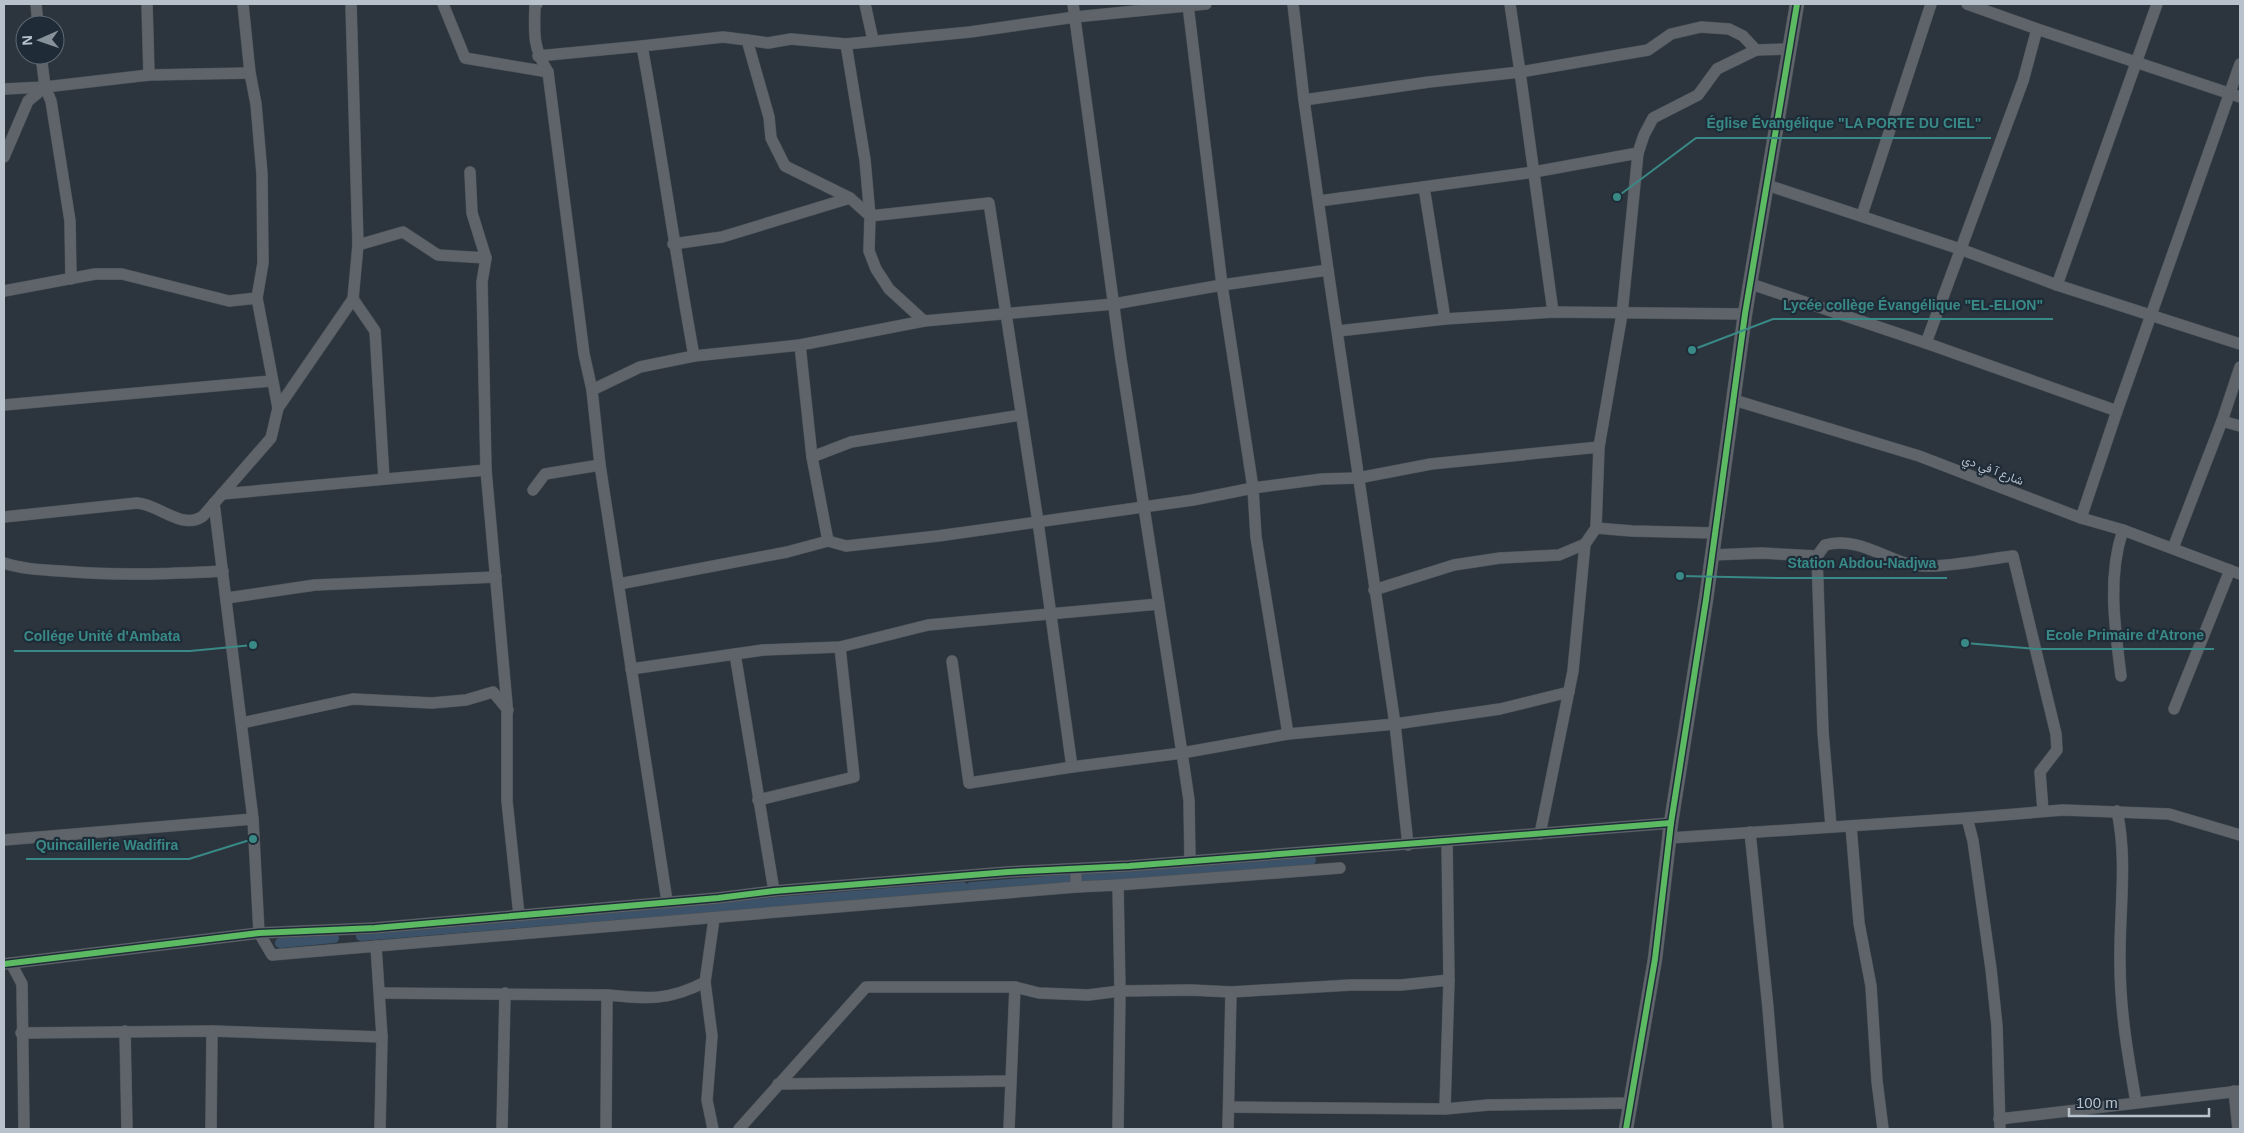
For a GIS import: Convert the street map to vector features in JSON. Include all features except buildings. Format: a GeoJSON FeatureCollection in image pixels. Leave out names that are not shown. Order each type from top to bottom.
{"type":"FeatureCollection","features":[{"type":"Feature","properties":{"kind":"street"},"geometry":{"type":"LineString","coordinates":[[147,4],[149,75]]}},
{"type":"Feature","properties":{"kind":"street"},"geometry":{"type":"LineString","coordinates":[[243,4],[250,73],[256,104],[262,174],[263,263],[257,298],[271,381],[278,408]]}},
{"type":"Feature","properties":{"kind":"street"},"geometry":{"type":"LineString","coordinates":[[4,516],[137,503],[149,504],[183,520],[191,521],[203,516],[271,438],[278,408],[354,299],[358,245],[351,4]]}},
{"type":"Feature","properties":{"kind":"street"},"geometry":{"type":"LineString","coordinates":[[443,4],[465,58],[548,72]]}},
{"type":"Feature","properties":{"kind":"street"},"geometry":{"type":"LineString","coordinates":[[537,4],[535,6],[534,37],[538,56],[548,72],[584,354],[592,390],[600,464],[667,901]]}},
{"type":"Feature","properties":{"kind":"street"},"geometry":{"type":"LineString","coordinates":[[865,4],[873,40]]}},
{"type":"Feature","properties":{"kind":"street"},"geometry":{"type":"LineString","coordinates":[[1073,4],[1114,304],[1189,800],[1190,861]]}},
{"type":"Feature","properties":{"kind":"street"},"geometry":{"type":"LineString","coordinates":[[538,56],[723,37],[768,43],[790,39],[846,44],[970,32],[1075,17],[1206,4]]}},
{"type":"Feature","properties":{"kind":"street"},"geometry":{"type":"LineString","coordinates":[[1293,4],[1318,201],[1395,724],[1408,844]]}},
{"type":"Feature","properties":{"kind":"street"},"geometry":{"type":"LineString","coordinates":[[1510,4],[1553,312]]}},
{"type":"Feature","properties":{"kind":"street"},"geometry":{"type":"LineString","coordinates":[[1626,1129],[1632,1103],[1655,959],[1670,838],[1670,822],[1712,556],[1746,314],[1797,4]]}},
{"type":"Feature","properties":{"kind":"street"},"geometry":{"type":"LineString","coordinates":[[1862,215],[1931,4]]}},
{"type":"Feature","properties":{"kind":"street"},"geometry":{"type":"LineString","coordinates":[[1967,4],[2037,30],[2235,95]]}},
{"type":"Feature","properties":{"kind":"street"},"geometry":{"type":"LineString","coordinates":[[2057,286],[2157,4]]}},
{"type":"Feature","properties":{"kind":"street"},"geometry":{"type":"LineString","coordinates":[[1188,6],[1222,284],[1253,488],[1256,537],[1288,734]]}},
{"type":"Feature","properties":{"kind":"street"},"geometry":{"type":"LineString","coordinates":[[1304,100],[1429,82],[1520,72],[1648,50],[1671,34],[1701,26],[1729,29],[1743,36],[1756,50]]}},
{"type":"Feature","properties":{"kind":"street"},"geometry":{"type":"LineString","coordinates":[[1926,343],[2023,80],[2037,30]]}},
{"type":"Feature","properties":{"kind":"street"},"geometry":{"type":"LineString","coordinates":[[747,40],[769,118],[771,138],[784,166],[850,198],[870,216],[989,203],[1038,522],[1072,767]]}},
{"type":"Feature","properties":{"kind":"street"},"geometry":{"type":"LineString","coordinates":[[846,44],[865,160],[870,216],[869,251],[876,269],[889,289],[924,321]]}},
{"type":"Feature","properties":{"kind":"street"},"geometry":{"type":"LineString","coordinates":[[642,46],[662,153],[673,244],[694,356]]}},
{"type":"Feature","properties":{"kind":"street"},"geometry":{"type":"LineString","coordinates":[[1540,834],[1574,671],[1585,544],[1596,528],[1598,446],[1622,314],[1638,153],[1644,135],[1653,118],[1698,95],[1717,69],[1756,50],[1789,49]]}},
{"type":"Feature","properties":{"kind":"street"},"geometry":{"type":"LineString","coordinates":[[2081,518],[2117,411],[2235,95],[2240,64]]}},
{"type":"Feature","properties":{"kind":"street"},"geometry":{"type":"LineString","coordinates":[[42,65],[44,87],[51,101],[70,222],[71,279]]}},
{"type":"Feature","properties":{"kind":"street"},"geometry":{"type":"LineString","coordinates":[[4,89],[44,87],[149,75],[250,73]]}},
{"type":"Feature","properties":{"kind":"street"},"geometry":{"type":"LineString","coordinates":[[4,157],[28,101],[44,87]]}},
{"type":"Feature","properties":{"kind":"street"},"geometry":{"type":"LineString","coordinates":[[1318,201],[1534,172],[1638,153]]}},
{"type":"Feature","properties":{"kind":"street"},"geometry":{"type":"LineString","coordinates":[[470,172],[472,213],[486,258],[482,282],[486,470],[508,710],[507,801],[519,915]]}},
{"type":"Feature","properties":{"kind":"street"},"geometry":{"type":"LineString","coordinates":[[1767,185],[1960,249],[2057,286],[2240,344]]}},
{"type":"Feature","properties":{"kind":"street"},"geometry":{"type":"LineString","coordinates":[[1424,187],[1445,319]]}},
{"type":"Feature","properties":{"kind":"street"},"geometry":{"type":"LineString","coordinates":[[673,244],[722,237],[850,198]]}},
{"type":"Feature","properties":{"kind":"street"},"geometry":{"type":"LineString","coordinates":[[358,245],[404,232],[438,255],[486,258]]}},
{"type":"Feature","properties":{"kind":"street"},"geometry":{"type":"LineString","coordinates":[[592,390],[640,367],[694,356],[800,345],[924,321],[1114,304],[1222,284],[1328,270]]}},
{"type":"Feature","properties":{"kind":"street"},"geometry":{"type":"LineString","coordinates":[[4,291],[95,274],[122,274],[229,301],[257,298]]}},
{"type":"Feature","properties":{"kind":"street"},"geometry":{"type":"LineString","coordinates":[[1751,284],[1926,343],[2117,411]]}},
{"type":"Feature","properties":{"kind":"street"},"geometry":{"type":"LineString","coordinates":[[354,299],[375,331],[384,478]]}},
{"type":"Feature","properties":{"kind":"street"},"geometry":{"type":"LineString","coordinates":[[1338,331],[1445,319],[1553,312],[1746,314]]}},
{"type":"Feature","properties":{"kind":"street"},"geometry":{"type":"LineString","coordinates":[[800,345],[812,457],[828,541]]}},
{"type":"Feature","properties":{"kind":"street"},"geometry":{"type":"LineString","coordinates":[[2173,548],[2222,421],[2240,367]]}},
{"type":"Feature","properties":{"kind":"street"},"geometry":{"type":"LineString","coordinates":[[4,405],[271,381]]}},
{"type":"Feature","properties":{"kind":"street","name":"شارع آ في دي"},"geometry":{"type":"LineString","coordinates":[[1734,400],[1919,456],[2081,518],[2123,530],[2235,572]]}},
{"type":"Feature","properties":{"kind":"street"},"geometry":{"type":"LineString","coordinates":[[812,457],[851,442],[1021,415]]}},
{"type":"Feature","properties":{"kind":"street"},"geometry":{"type":"LineString","coordinates":[[2222,421],[2240,426]]}},
{"type":"Feature","properties":{"kind":"street"},"geometry":{"type":"LineString","coordinates":[[619,584],[786,552],[828,541],[846,546],[1144,507],[1253,488],[1322,479],[1358,478],[1432,464],[1598,446]]}},
{"type":"Feature","properties":{"kind":"street"},"geometry":{"type":"LineString","coordinates":[[533,490],[545,474],[600,464]]}},
{"type":"Feature","properties":{"kind":"street"},"geometry":{"type":"LineString","coordinates":[[222,494],[486,470]]}},
{"type":"Feature","properties":{"kind":"street"},"geometry":{"type":"LineString","coordinates":[[214,503],[254,819],[259,933],[272,955],[609,925],[714,918],[1076,887],[1340,868]]}},
{"type":"Feature","properties":{"kind":"street"},"geometry":{"type":"LineString","coordinates":[[1596,528],[1715,533]]}},
{"type":"Feature","properties":{"kind":"street"},"geometry":{"type":"LineString","coordinates":[[2121,676],[2116,638],[2114,569],[2123,530]]}},
{"type":"Feature","properties":{"kind":"street"},"geometry":{"type":"LineString","coordinates":[[1831,826],[1823,732],[1817,556],[1825,545],[1838,542],[1870,548],[1909,564],[1925,566],[2013,556],[2056,734],[2057,750],[2040,772],[2043,811]]}},
{"type":"Feature","properties":{"kind":"street"},"geometry":{"type":"LineString","coordinates":[[1374,590],[1454,565],[1500,558],[1560,554],[1585,544]]}},
{"type":"Feature","properties":{"kind":"street"},"geometry":{"type":"LineString","coordinates":[[1712,556],[1761,553],[1817,556]]}},
{"type":"Feature","properties":{"kind":"street"},"geometry":{"type":"LineString","coordinates":[[4,563],[24,568],[88,573],[156,574],[223,571]]}},
{"type":"Feature","properties":{"kind":"street"},"geometry":{"type":"LineString","coordinates":[[2174,709],[2235,572]]}},
{"type":"Feature","properties":{"kind":"street"},"geometry":{"type":"LineString","coordinates":[[227,598],[315,585],[496,577]]}},
{"type":"Feature","properties":{"kind":"street"},"geometry":{"type":"LineString","coordinates":[[631,668],[763,650],[840,647],[928,625],[1159,604]]}},
{"type":"Feature","properties":{"kind":"street"},"geometry":{"type":"LineString","coordinates":[[758,800],[854,777],[840,647]]}},
{"type":"Feature","properties":{"kind":"street"},"geometry":{"type":"LineString","coordinates":[[735,654],[774,891]]}},
{"type":"Feature","properties":{"kind":"street"},"geometry":{"type":"LineString","coordinates":[[952,661],[969,783],[1182,753],[1288,734],[1395,724],[1500,709],[1569,692]]}},
{"type":"Feature","properties":{"kind":"street"},"geometry":{"type":"LineString","coordinates":[[242,723],[353,699],[432,703],[466,700],[492,692],[508,710]]}},
{"type":"Feature","properties":{"kind":"street"},"geometry":{"type":"LineString","coordinates":[[1670,838],[2043,811],[2117,811],[2169,814],[2240,835]]}},
{"type":"Feature","properties":{"kind":"street"},"geometry":{"type":"LineString","coordinates":[[2117,811],[2124,889],[2120,916],[2120,993],[2136,1102]]}},
{"type":"Feature","properties":{"kind":"street"},"geometry":{"type":"LineString","coordinates":[[1967,818],[1973,841],[1997,1026],[1999,1124],[2136,1102],[2237,1091],[2238,1129]]}},
{"type":"Feature","properties":{"kind":"street"},"geometry":{"type":"LineString","coordinates":[[4,840],[254,819]]}},
{"type":"Feature","properties":{"kind":"street"},"geometry":{"type":"LineString","coordinates":[[24,1129],[21,1033],[22,984],[7,963],[259,933],[375,928],[774,891],[1016,871],[1076,869],[1448,842],[1670,822]]}},
{"type":"Feature","properties":{"kind":"street"},"geometry":{"type":"LineString","coordinates":[[1851,826],[1859,923],[1871,986],[1877,1081],[1883,1129]]}},
{"type":"Feature","properties":{"kind":"street"},"geometry":{"type":"LineString","coordinates":[[1750,832],[1778,1129]]}},
{"type":"Feature","properties":{"kind":"street"},"geometry":{"type":"LineString","coordinates":[[1445,1108],[1449,980],[1448,842]]}},
{"type":"Feature","properties":{"kind":"street"},"geometry":{"type":"LineString","coordinates":[[1076,869],[1076,887]]}},
{"type":"Feature","properties":{"kind":"street"},"geometry":{"type":"LineString","coordinates":[[1118,885],[1120,991],[1118,1129]]}},
{"type":"Feature","properties":{"kind":"street"},"geometry":{"type":"LineString","coordinates":[[713,1129],[707,1100],[712,1036],[705,982],[714,918]]}},
{"type":"Feature","properties":{"kind":"street"},"geometry":{"type":"LineString","coordinates":[[376,946],[382,1036],[380,1129]]}},
{"type":"Feature","properties":{"kind":"street"},"geometry":{"type":"LineString","coordinates":[[738,1129],[866,987],[1015,987],[1039,993],[1088,995],[1120,991],[1191,990],[1231,992],[1351,985],[1401,986],[1449,980]]}},
{"type":"Feature","properties":{"kind":"street"},"geometry":{"type":"LineString","coordinates":[[380,993],[505,993],[608,995],[644,998],[672,996],[705,982]]}},
{"type":"Feature","properties":{"kind":"street"},"geometry":{"type":"LineString","coordinates":[[1009,1129],[1015,987]]}},
{"type":"Feature","properties":{"kind":"street"},"geometry":{"type":"LineString","coordinates":[[1225,1129],[1229,1108],[1231,992]]}},
{"type":"Feature","properties":{"kind":"street"},"geometry":{"type":"LineString","coordinates":[[502,1129],[505,993]]}},
{"type":"Feature","properties":{"kind":"street"},"geometry":{"type":"LineString","coordinates":[[606,1129],[608,995]]}},
{"type":"Feature","properties":{"kind":"street"},"geometry":{"type":"LineString","coordinates":[[21,1033],[125,1031],[382,1036]]}},
{"type":"Feature","properties":{"kind":"street"},"geometry":{"type":"LineString","coordinates":[[125,1031],[127,1129]]}},
{"type":"Feature","properties":{"kind":"street"},"geometry":{"type":"LineString","coordinates":[[210,1129],[212,1032]]}},
{"type":"Feature","properties":{"kind":"street"},"geometry":{"type":"LineString","coordinates":[[778,1084],[1010,1081]]}},
{"type":"Feature","properties":{"kind":"street"},"geometry":{"type":"LineString","coordinates":[[1229,1108],[1445,1108],[1488,1105],[1632,1103]]}},
{"type":"Feature","properties":{"kind":"waterway"},"geometry":{"type":"LineString","coordinates":[[1083,878],[1311,860]]}},
{"type":"Feature","properties":{"kind":"waterway"},"geometry":{"type":"LineString","coordinates":[[971,887],[1071,879]]}},
{"type":"Feature","properties":{"kind":"waterway"},"geometry":{"type":"LineString","coordinates":[[361,936],[963,887]]}},
{"type":"Feature","properties":{"kind":"waterway"},"geometry":{"type":"LineString","coordinates":[[280,943],[334,938]]}},
{"type":"Feature","properties":{"kind":"cycle path"},"geometry":{"type":"LineString","coordinates":[[1626,1129],[1655,959],[1671,823],[1706,600],[1745,314],[1797,4]]}},
{"type":"Feature","properties":{"kind":"cycle path"},"geometry":{"type":"LineString","coordinates":[[4,964],[259,933],[375,928],[718,898],[774,891],[1008,872],[1129,866],[1671,823]]}},
{"type":"Feature","properties":{"kind":"place","name":"Église Évangélique \"LA PORTE DU CIEL\""},"geometry":{"type":"Point","coordinates":[1617,197]}},
{"type":"Feature","properties":{"kind":"place","name":"Lycée collège Évangélique \"EL-ELION\""},"geometry":{"type":"Point","coordinates":[1692,350]}},
{"type":"Feature","properties":{"kind":"place","name":"Station Abdou-Nadjwa"},"geometry":{"type":"Point","coordinates":[1680,576]}},
{"type":"Feature","properties":{"kind":"place","name":"Ecole Primaire d'Atrone"},"geometry":{"type":"Point","coordinates":[1965,643]}},
{"type":"Feature","properties":{"kind":"place","name":"Collége Unité d'Ambata"},"geometry":{"type":"Point","coordinates":[253,645]}},
{"type":"Feature","properties":{"kind":"place","name":"Quincaillerie Wadifira"},"geometry":{"type":"Point","coordinates":[253,839]}}]}
